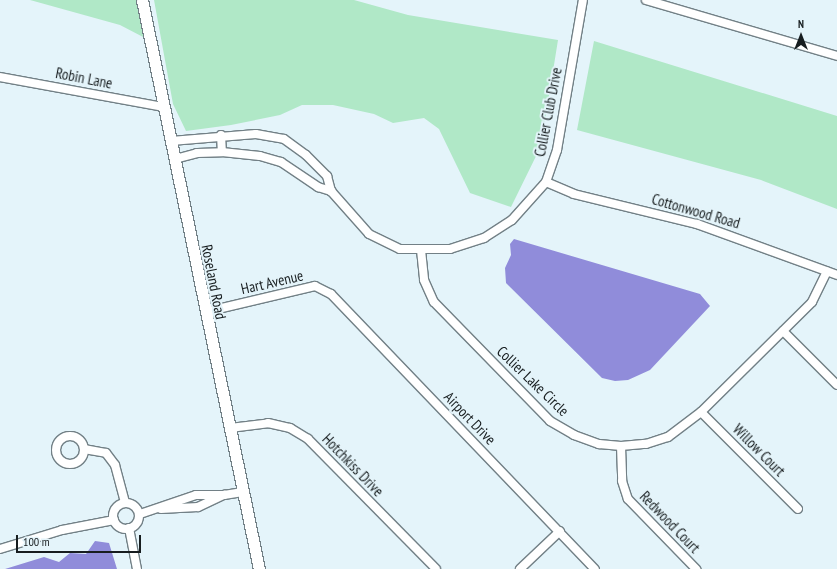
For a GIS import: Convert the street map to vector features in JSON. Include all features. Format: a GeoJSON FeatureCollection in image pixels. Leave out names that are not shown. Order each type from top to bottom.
{"type":"FeatureCollection","features":[{"type":"Feature","properties":{"kind":"main road","name":"Roseland Road"},"geometry":{"type":"LineString","coordinates":[[142,0],[259,569]]}},
{"type":"Feature","properties":{"kind":"street","name":"Collier Club Drive"},"geometry":{"type":"LineString","coordinates":[[171,141],[221,135],[256,134],[284,139],[306,155],[327,176],[331,191],[369,234],[400,249],[450,249],[484,238],[512,220],[546,182],[557,150],[583,0]]}},
{"type":"Feature","properties":{"kind":"street"},"geometry":{"type":"LineString","coordinates":[[646,0],[837,56]]}},
{"type":"Feature","properties":{"kind":"street","name":"Robin Lane"},"geometry":{"type":"LineString","coordinates":[[0,77],[164,107]]}},
{"type":"Feature","properties":{"kind":"street"},"geometry":{"type":"LineString","coordinates":[[221,135],[222,152]]}},
{"type":"Feature","properties":{"kind":"street","name":"Collier Club Drive"},"geometry":{"type":"LineString","coordinates":[[175,159],[197,153],[222,152],[260,156],[281,162],[318,187],[331,191]]}},
{"type":"Feature","properties":{"kind":"street","name":"Cottonwood Road"},"geometry":{"type":"LineString","coordinates":[[546,182],[574,194],[698,224],[837,275]]}},
{"type":"Feature","properties":{"kind":"street","name":"Collier Lake Circle"},"geometry":{"type":"LineString","coordinates":[[421,250],[424,280],[434,302],[550,421],[574,435],[599,444],[621,446],[646,444],[668,437],[701,412],[812,302],[827,271]]}},
{"type":"Feature","properties":{"kind":"street","name":"Hart Avenue"},"geometry":{"type":"LineString","coordinates":[[205,312],[315,286],[322,288]]}},
{"type":"Feature","properties":{"kind":"street","name":"Airport Drive"},"geometry":{"type":"LineString","coordinates":[[322,288],[331,294],[595,569]]}},
{"type":"Feature","properties":{"kind":"street"},"geometry":{"type":"LineString","coordinates":[[783,331],[837,385]]}},
{"type":"Feature","properties":{"kind":"street","name":"Willow Court"},"geometry":{"type":"LineString","coordinates":[[701,412],[798,509]]}},
{"type":"Feature","properties":{"kind":"street","name":"Hotchkiss Drive"},"geometry":{"type":"LineString","coordinates":[[230,428],[268,423],[290,428],[308,439],[436,569]]}},
{"type":"Feature","properties":{"kind":"street","name":"Redwood Court"},"geometry":{"type":"LineString","coordinates":[[621,446],[622,481],[628,499],[696,569]]}},
{"type":"Feature","properties":{"kind":"street"},"geometry":{"type":"LineString","coordinates":[[84,450],[106,453],[115,464],[125,502]]}},
{"type":"Feature","properties":{"kind":"street"},"geometry":{"type":"LineString","coordinates":[[140,514],[158,509],[185,498],[243,492]]}},
{"type":"Feature","properties":{"kind":"street"},"geometry":{"type":"LineString","coordinates":[[205,495],[208,504]]}},
{"type":"Feature","properties":{"kind":"street"},"geometry":{"type":"LineString","coordinates":[[158,509],[188,508],[208,504],[224,495]]}},
{"type":"Feature","properties":{"kind":"street"},"geometry":{"type":"LineString","coordinates":[[185,498],[188,508]]}},
{"type":"Feature","properties":{"kind":"street"},"geometry":{"type":"LineString","coordinates":[[125,502],[133,504],[140,514],[138,522],[129,528],[119,526],[114,520],[115,508],[125,502]]}},
{"type":"Feature","properties":{"kind":"street"},"geometry":{"type":"LineString","coordinates":[[0,550],[62,530],[114,520]]}},
{"type":"Feature","properties":{"kind":"street"},"geometry":{"type":"LineString","coordinates":[[129,528],[137,569]]}},
{"type":"Feature","properties":{"kind":"street"},"geometry":{"type":"LineString","coordinates":[[520,569],[560,532]]}},
{"type":"Feature","properties":{"kind":"green space"},"geometry":{"type":"Polygon","coordinates":[[[30,0],[137,0],[145,38],[120,25],[30,0]]]}},
{"type":"Feature","properties":{"kind":"green space"},"geometry":{"type":"Polygon","coordinates":[[[154,0],[354,0],[408,15],[558,40],[541,146],[511,207],[470,193],[439,129],[424,118],[393,123],[374,114],[333,105],[302,105],[280,115],[231,125],[186,131],[173,104],[154,0]]]}},
{"type":"Feature","properties":{"kind":"green space"},"geometry":{"type":"Polygon","coordinates":[[[594,41],[837,116],[837,209],[761,180],[577,130],[594,41]]]}},
{"type":"Feature","properties":{"kind":"shaded area"},"geometry":{"type":"Polygon","coordinates":[[[514,239],[700,294],[710,306],[650,370],[628,380],[615,381],[602,378],[506,283],[505,268],[511,255],[510,244],[514,239]]]}},
{"type":"Feature","properties":{"kind":"shaded area"},"geometry":{"type":"Polygon","coordinates":[[[95,541],[109,543],[117,569],[5,569],[44,557],[59,562],[70,553],[86,554],[95,541]]]}}]}
